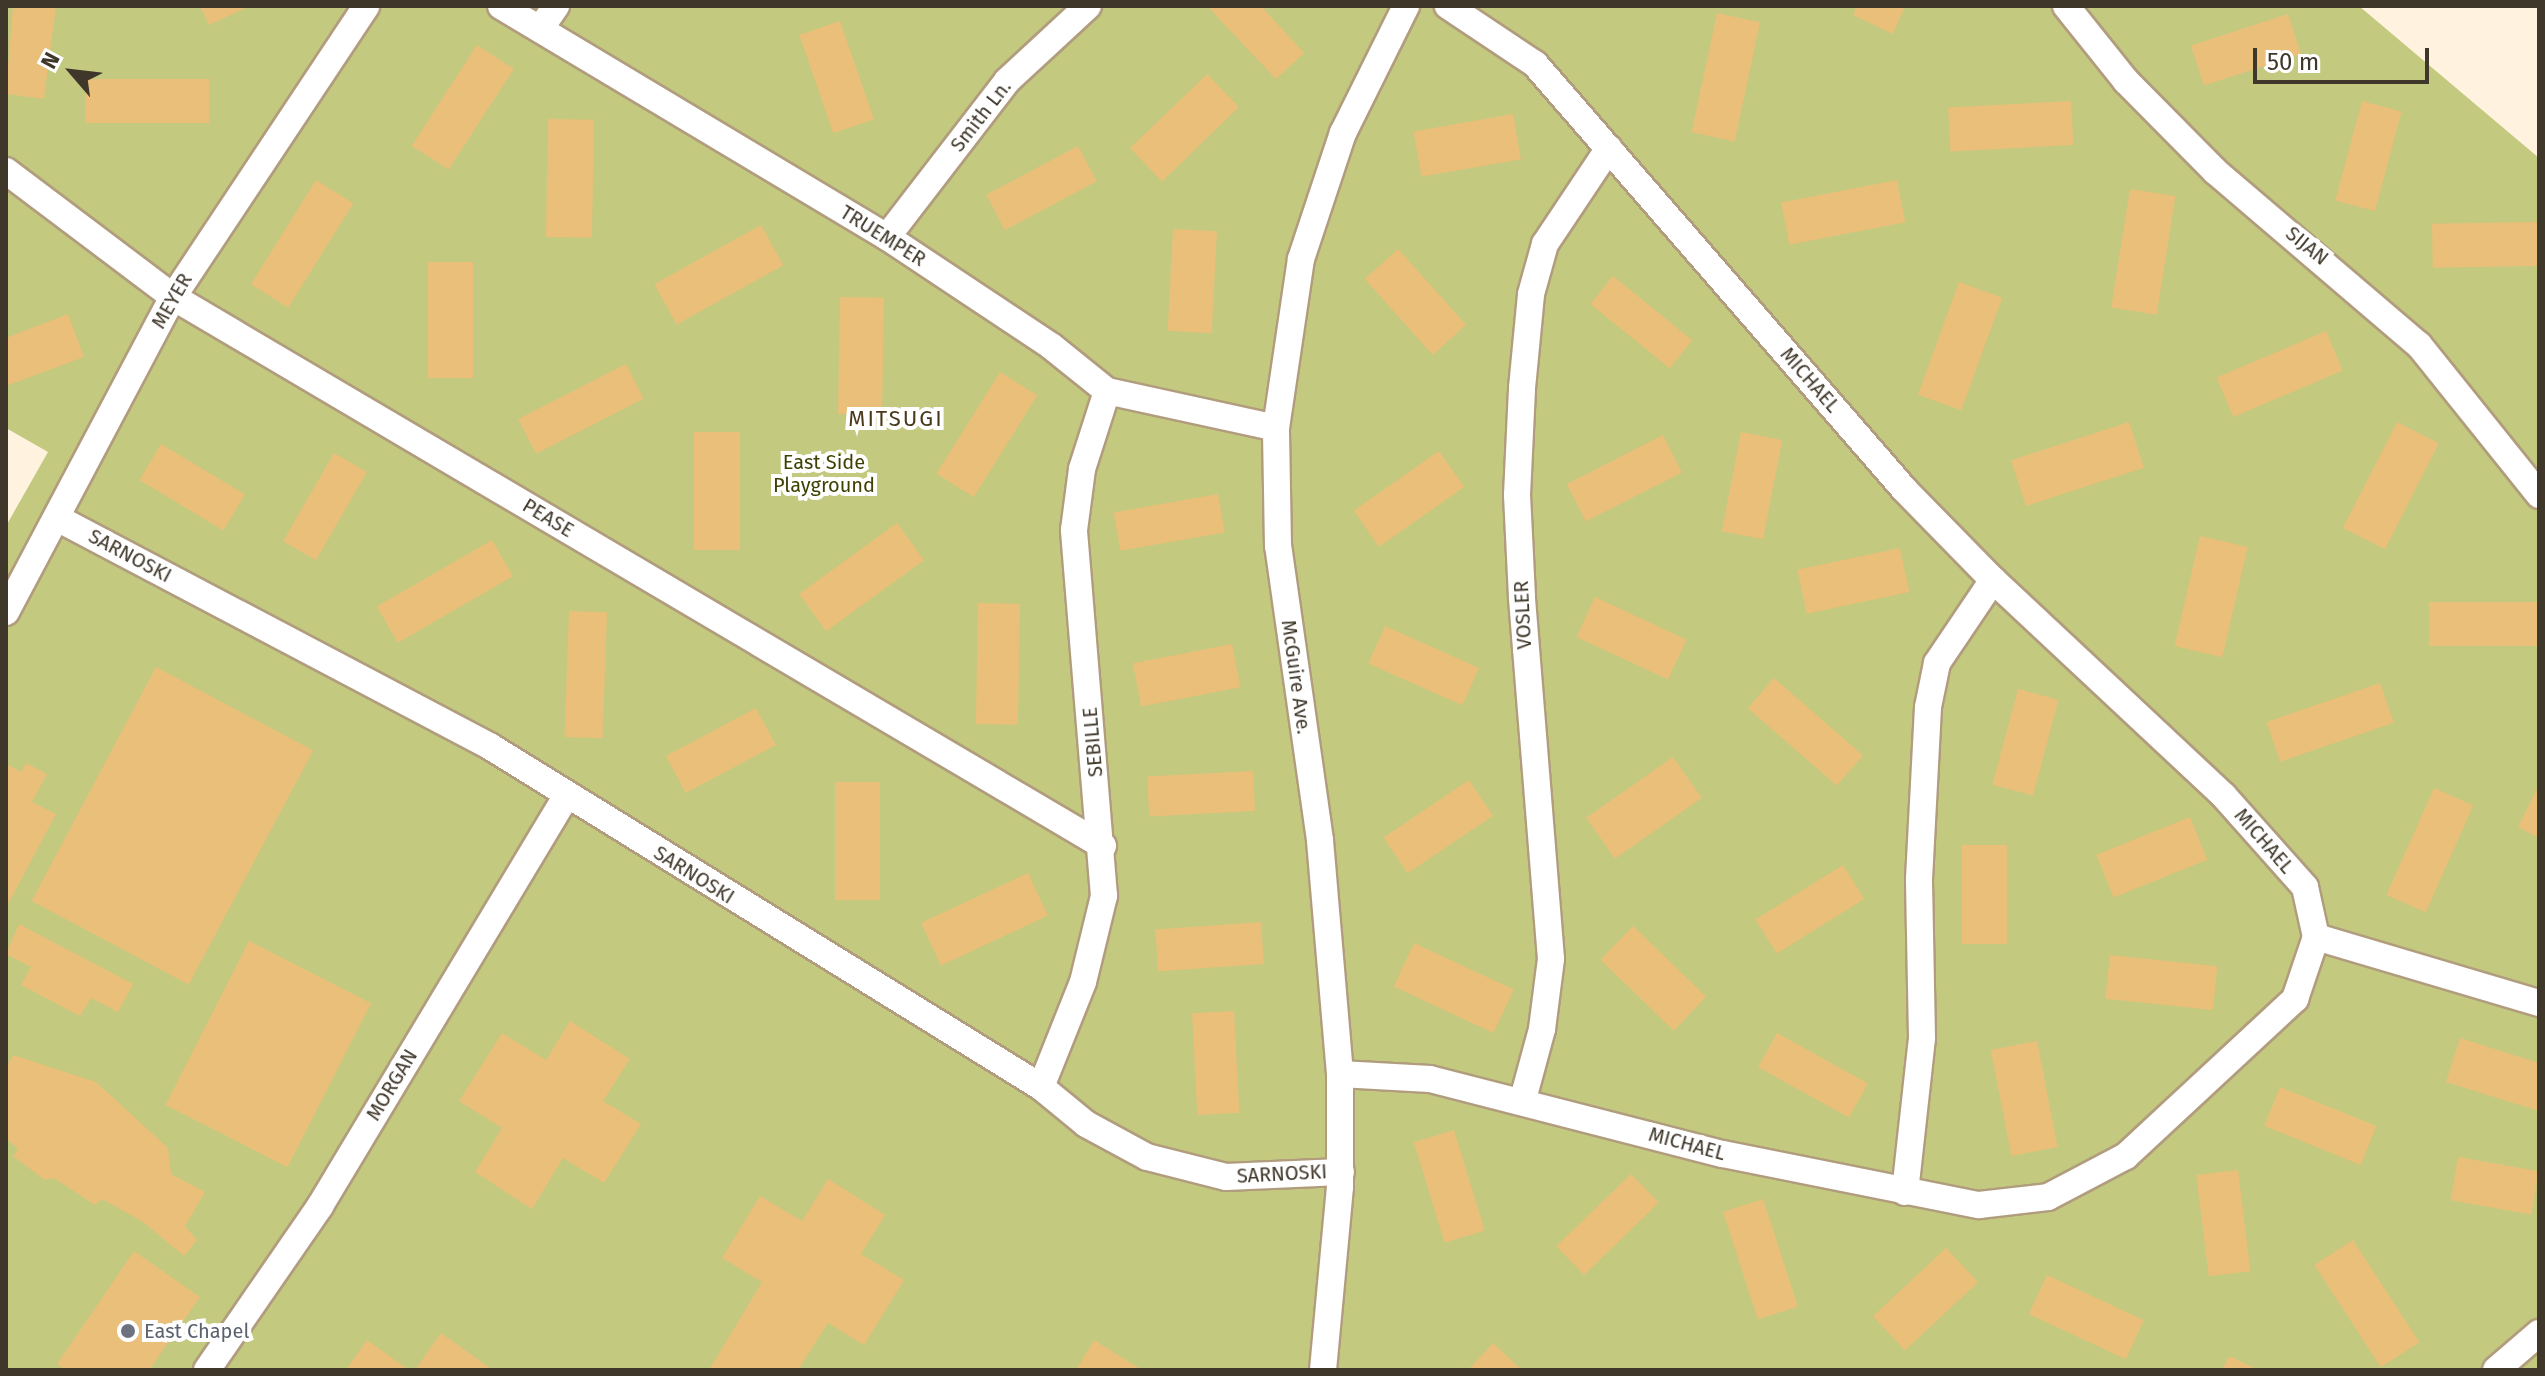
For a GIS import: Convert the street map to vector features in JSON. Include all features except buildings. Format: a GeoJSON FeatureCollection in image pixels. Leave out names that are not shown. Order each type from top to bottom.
{"type":"FeatureCollection","features":[{"type":"Feature","properties":{"kind":"lane","name":"MEYER"},"geometry":{"type":"LineString","coordinates":[[6,612],[173,297],[366,6]]}},
{"type":"Feature","properties":{"kind":"lane","name":"TRUEMPER"},"geometry":{"type":"LineString","coordinates":[[501,6],[887,237],[1051,346],[1107,391],[1276,428]]}},
{"type":"Feature","properties":{"kind":"lane"},"geometry":{"type":"LineString","coordinates":[[540,29],[556,6]]}},
{"type":"Feature","properties":{"kind":"lane","name":"Smith Ln."},"geometry":{"type":"LineString","coordinates":[[887,237],[1007,81],[1088,6]]}},
{"type":"Feature","properties":{"kind":"lane","name":"McGuire Ave."},"geometry":{"type":"LineString","coordinates":[[1323,1370],[1341,1172],[1340,1074],[1320,840],[1278,546],[1276,428],[1301,259],[1343,133],[1406,6]]}},
{"type":"Feature","properties":{"kind":"lane","name":"MICHAEL"},"geometry":{"type":"LineString","coordinates":[[1340,1074],[1430,1079],[1523,1099],[1723,1154],[1979,1205],[2048,1197],[2126,1156],[2295,999],[2316,937],[2305,887],[2223,795],[1993,580],[1904,489],[1535,64],[1448,6]]}},
{"type":"Feature","properties":{"kind":"lane","name":"SIJAN"},"geometry":{"type":"LineString","coordinates":[[2066,6],[2126,81],[2215,171],[2419,345],[2539,495]]}},
{"type":"Feature","properties":{"kind":"lane","name":"VOSLER"},"geometry":{"type":"LineString","coordinates":[[1523,1099],[1542,1029],[1551,959],[1521,586],[1517,495],[1522,388],[1531,294],[1545,244],[1609,148]]}},
{"type":"Feature","properties":{"kind":"lane","name":"PEASE"},"geometry":{"type":"LineString","coordinates":[[6,171],[173,297],[1103,846]]}},
{"type":"Feature","properties":{"kind":"lane","name":"SEBILLE"},"geometry":{"type":"LineString","coordinates":[[1041,1087],[1083,982],[1104,896],[1103,846],[1074,530],[1082,469],[1107,391]]}},
{"type":"Feature","properties":{"kind":"lane","name":"SARNOSKI"},"geometry":{"type":"LineString","coordinates":[[57,518],[491,747],[1041,1087],[1086,1124],[1147,1157],[1226,1177],[1341,1172]]}},
{"type":"Feature","properties":{"kind":"lane"},"geometry":{"type":"LineString","coordinates":[[1905,1192],[1922,1038],[1919,879],[1928,707],[1937,663],[1993,580]]}},
{"type":"Feature","properties":{"kind":"lane","name":"MORGAN"},"geometry":{"type":"LineString","coordinates":[[207,1370],[320,1206],[567,795]]}},
{"type":"Feature","properties":{"kind":"lane"},"geometry":{"type":"LineString","coordinates":[[2316,937],[2539,1003]]}},
{"type":"Feature","properties":{"kind":"lane"},"geometry":{"type":"LineString","coordinates":[[2496,1370],[2539,1333]]}},
{"type":"Feature","properties":{"kind":"green space","name":"East Side Playground"},"geometry":{"type":"Polygon","coordinates":[[[6,6],[2359,6],[2539,158],[2539,1370],[6,1370],[6,526],[48,452],[6,428],[6,6]]]}},
{"type":"Feature","properties":{"kind":"place","name":"East Chapel"},"geometry":{"type":"Point","coordinates":[128,1331]}},
{"type":"Feature","properties":{"kind":"district","name":"MITSUGI"},"geometry":{"type":"Point","coordinates":[896,419]}}]}
